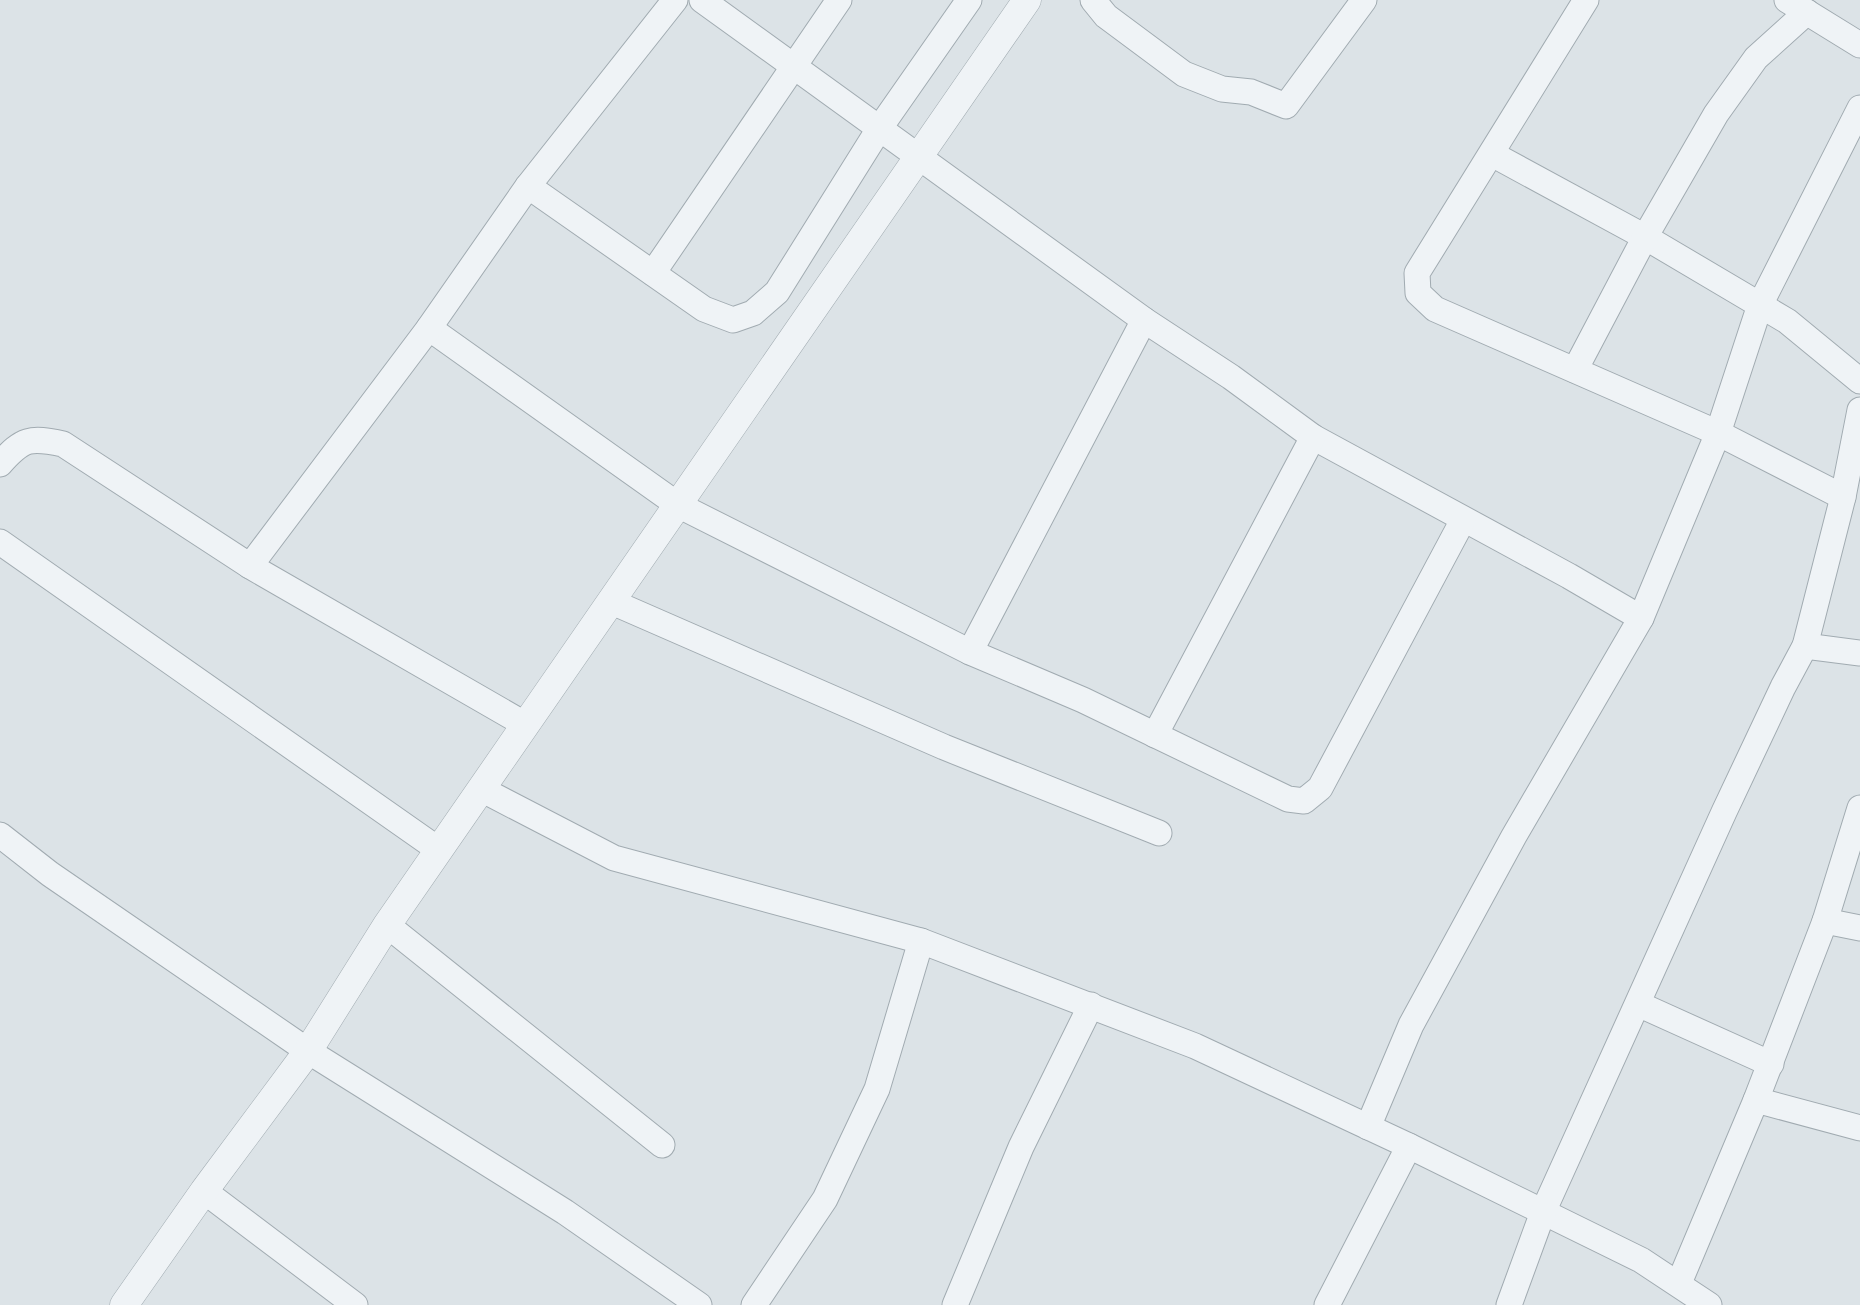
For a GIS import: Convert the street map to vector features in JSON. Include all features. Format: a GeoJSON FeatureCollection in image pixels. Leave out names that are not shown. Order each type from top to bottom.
{"type":"FeatureCollection","features":[{"type":"Feature","properties":{"kind":"street"},"geometry":{"type":"LineString","coordinates":[[250,566],[429,328],[528,186],[675,0]]}},
{"type":"Feature","properties":{"kind":"street"},"geometry":{"type":"LineString","coordinates":[[702,0],[1144,320],[1232,377],[1313,436],[1463,520],[1569,576],[1641,618]]}},
{"type":"Feature","properties":{"kind":"street"},"geometry":{"type":"LineString","coordinates":[[654,274],[839,0]]}},
{"type":"Feature","properties":{"kind":"street"},"geometry":{"type":"LineString","coordinates":[[528,186],[704,309],[733,320],[753,313],[776,292],[879,129],[969,0]]}},
{"type":"Feature","properties":{"kind":"street"},"geometry":{"type":"LineString","coordinates":[[124,1305],[204,1191],[308,1051],[387,925],[1027,0]]}},
{"type":"Feature","properties":{"kind":"street"},"geometry":{"type":"LineString","coordinates":[[1093,0],[1106,16],[1184,74],[1222,88],[1251,92],[1286,106],[1364,0]]}},
{"type":"Feature","properties":{"kind":"street"},"geometry":{"type":"LineString","coordinates":[[1586,0],[1417,273],[1418,293],[1435,309],[1718,433],[1843,497]]}},
{"type":"Feature","properties":{"kind":"street"},"geometry":{"type":"LineString","coordinates":[[1575,370],[1645,237],[1716,114],[1739,80],[1797,6],[1860,45]]}},
{"type":"Feature","properties":{"kind":"street"},"geometry":{"type":"LineString","coordinates":[[1368,1127],[1411,1025],[1514,836],[1641,618],[1718,433],[1760,305],[1860,108]]}},
{"type":"Feature","properties":{"kind":"street"},"geometry":{"type":"LineString","coordinates":[[1492,154],[1645,237],[1760,305],[1787,322],[1860,381]]}},
{"type":"Feature","properties":{"kind":"street"},"geometry":{"type":"LineString","coordinates":[[970,652],[1144,320]]}},
{"type":"Feature","properties":{"kind":"street"},"geometry":{"type":"LineString","coordinates":[[429,328],[678,505],[970,652],[1083,700],[1288,799],[1304,801],[1320,788],[1463,520]]}},
{"type":"Feature","properties":{"kind":"street"},"geometry":{"type":"LineString","coordinates":[[1509,1305],[1543,1212],[1724,812],[1783,687],[1805,646],[1843,497],[1860,410]]}},
{"type":"Feature","properties":{"kind":"street"},"geometry":{"type":"LineString","coordinates":[[1155,734],[1313,436]]}},
{"type":"Feature","properties":{"kind":"street"},"geometry":{"type":"LineString","coordinates":[[0,464],[14,448],[36,438],[63,444],[250,566],[526,725]]}},
{"type":"Feature","properties":{"kind":"street"},"geometry":{"type":"LineString","coordinates":[[0,542],[439,850]]}},
{"type":"Feature","properties":{"kind":"street"},"geometry":{"type":"LineString","coordinates":[[612,602],[953,751],[1159,833]]}},
{"type":"Feature","properties":{"kind":"street"},"geometry":{"type":"LineString","coordinates":[[1805,646],[1860,653]]}},
{"type":"Feature","properties":{"kind":"street"},"geometry":{"type":"LineString","coordinates":[[481,789],[614,858],[921,941],[1195,1046],[1409,1146],[1641,1260],[1679,1283],[1709,1305]]}},
{"type":"Feature","properties":{"kind":"street"},"geometry":{"type":"LineString","coordinates":[[1679,1283],[1771,1064],[1825,921],[1860,808]]}},
{"type":"Feature","properties":{"kind":"street"},"geometry":{"type":"LineString","coordinates":[[0,835],[50,874],[308,1051],[565,1212],[699,1305]]}},
{"type":"Feature","properties":{"kind":"street"},"geometry":{"type":"LineString","coordinates":[[1825,921],[1860,928]]}},
{"type":"Feature","properties":{"kind":"street"},"geometry":{"type":"LineString","coordinates":[[387,925],[662,1145]]}},
{"type":"Feature","properties":{"kind":"street"},"geometry":{"type":"LineString","coordinates":[[754,1305],[825,1199],[877,1089],[921,941]]}},
{"type":"Feature","properties":{"kind":"street"},"geometry":{"type":"LineString","coordinates":[[1638,1004],[1771,1064]]}},
{"type":"Feature","properties":{"kind":"street"},"geometry":{"type":"LineString","coordinates":[[954,1305],[1021,1148],[1091,1005]]}},
{"type":"Feature","properties":{"kind":"street"},"geometry":{"type":"LineString","coordinates":[[1756,1100],[1860,1128]]}},
{"type":"Feature","properties":{"kind":"street"},"geometry":{"type":"LineString","coordinates":[[1327,1305],[1409,1146]]}},
{"type":"Feature","properties":{"kind":"street"},"geometry":{"type":"LineString","coordinates":[[204,1191],[355,1305]]}}]}
